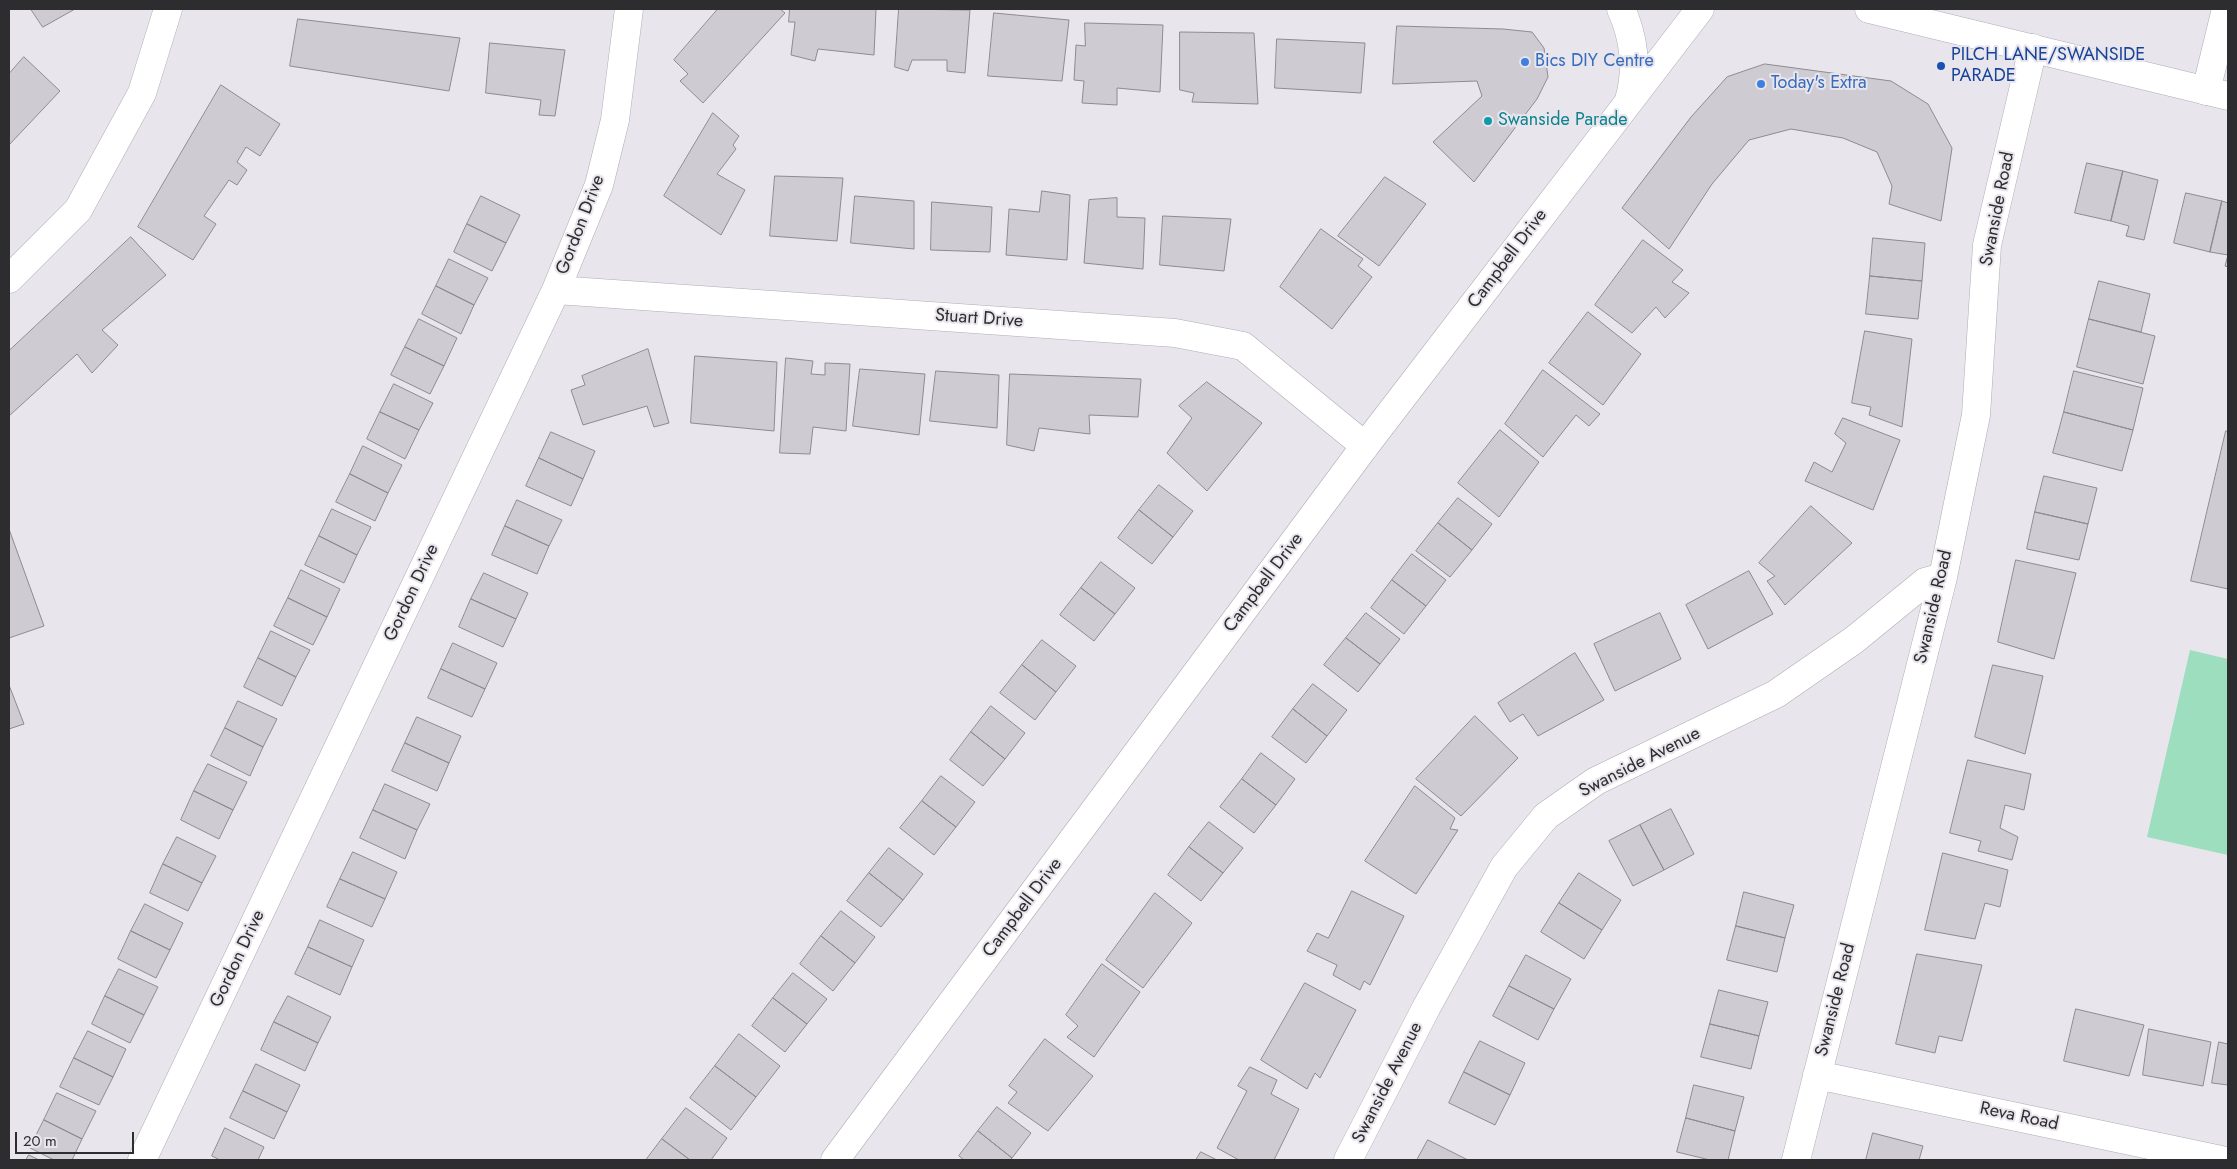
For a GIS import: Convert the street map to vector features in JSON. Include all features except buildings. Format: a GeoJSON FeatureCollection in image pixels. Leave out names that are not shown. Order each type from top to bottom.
{"type":"FeatureCollection","features":[{"type":"Feature","properties":{"kind":"street"},"geometry":{"type":"LineString","coordinates":[[9,279],[78,210],[142,94],[168,9]]}},
{"type":"Feature","properties":{"kind":"street","name":"Gordon Drive"},"geometry":{"type":"LineString","coordinates":[[142,1160],[556,290],[599,186],[615,120],[630,9]]}},
{"type":"Feature","properties":{"kind":"street"},"geometry":{"type":"LineString","coordinates":[[1621,9],[1628,24],[1633,48],[1633,80],[1628,104]]}},
{"type":"Feature","properties":{"kind":"street","name":"Campbell Drive"},"geometry":{"type":"LineString","coordinates":[[834,1160],[1366,446],[1700,9]]}},
{"type":"Feature","properties":{"kind":"street"},"geometry":{"type":"LineString","coordinates":[[1868,9],[2217,93],[2226,9]]}},
{"type":"Feature","properties":{"kind":"street","name":"Swanside Road"},"geometry":{"type":"LineString","coordinates":[[1796,1160],[1943,578],[1976,415],[1986,245],[2034,48]]}},
{"type":"Feature","properties":{"kind":"street","name":"Stuart Drive"},"geometry":{"type":"LineString","coordinates":[[556,290],[1176,333],[1243,346],[1366,446]]}},
{"type":"Feature","properties":{"kind":"street","name":"Swanside Avenue"},"geometry":{"type":"LineString","coordinates":[[1348,1160],[1426,1008],[1504,867],[1546,816],[1596,782],[1776,694],[1854,640],[1925,582],[1943,578]]}},
{"type":"Feature","properties":{"kind":"street","name":"Reva Road"},"geometry":{"type":"LineString","coordinates":[[1817,1074],[2221,1160]]}},
{"type":"Feature","properties":{"kind":"green space"},"geometry":{"type":"Polygon","coordinates":[[[2190,650],[2228,659],[2228,855],[2147,837],[2190,650]]]}},
{"type":"Feature","properties":{"kind":"place","name":"Bics DIY Centre"},"geometry":{"type":"Point","coordinates":[1525,62]}},
{"type":"Feature","properties":{"kind":"place","name":"PILCH LANE/SWANSIDE PARADE"},"geometry":{"type":"Point","coordinates":[1941,66]}},
{"type":"Feature","properties":{"kind":"place","name":"Today's Extra"},"geometry":{"type":"Point","coordinates":[1761,84]}},
{"type":"Feature","properties":{"kind":"place","name":"Swanside Parade"},"geometry":{"type":"Point","coordinates":[1488,121]}}]}
